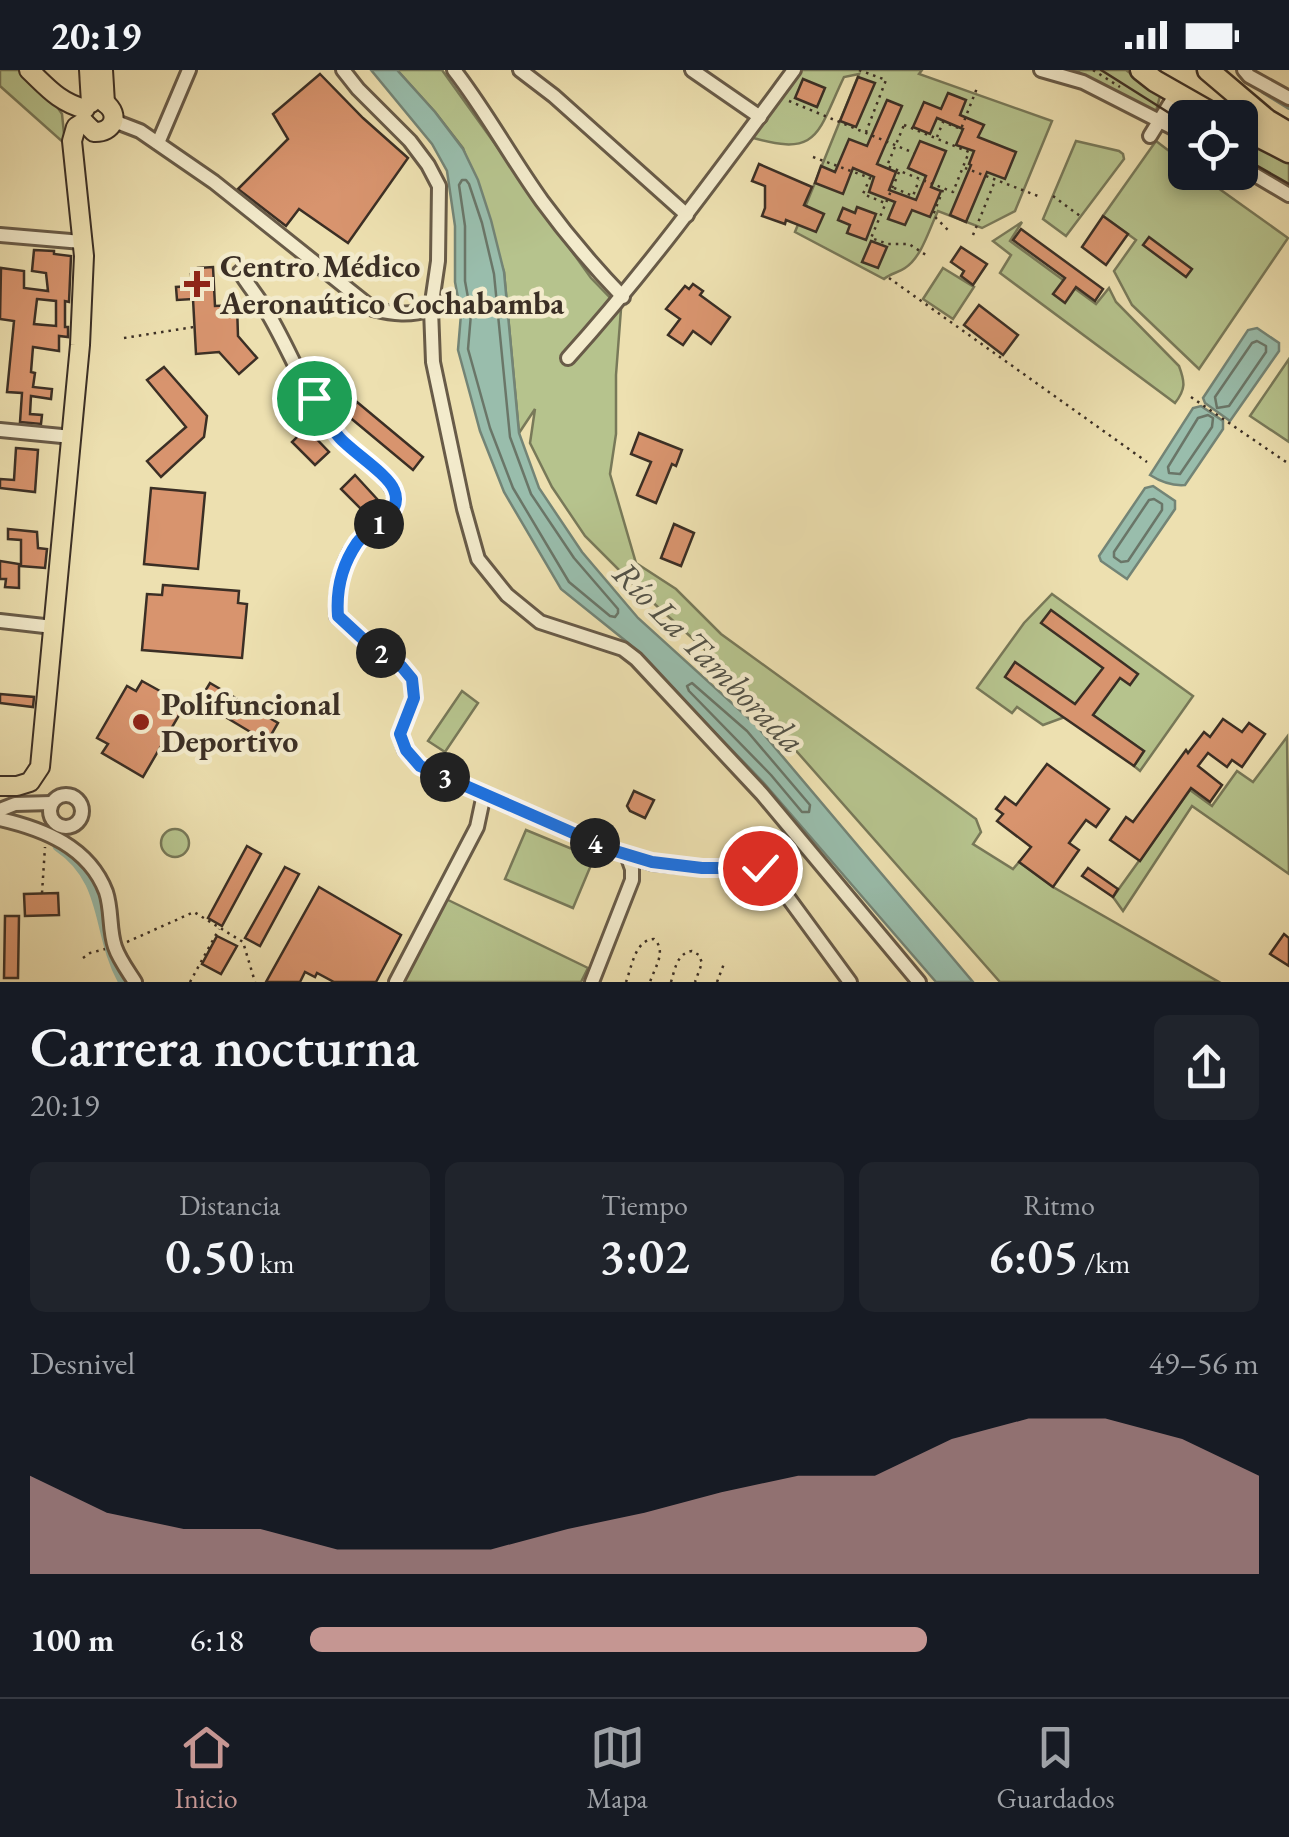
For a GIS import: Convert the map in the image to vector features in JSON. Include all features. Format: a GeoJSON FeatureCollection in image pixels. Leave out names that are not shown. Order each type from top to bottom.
{"type":"FeatureCollection","features":[{"type":"Feature","properties":{"kind":"highway"},"geometry":{"type":"LineString","coordinates":[[1176,94],[1190,90],[1200,70]]}},
{"type":"Feature","properties":{"kind":"highway"},"geometry":{"type":"LineString","coordinates":[[1208,70],[1267,120],[1289,133]]}},
{"type":"Feature","properties":{"kind":"highway"},"geometry":{"type":"LineString","coordinates":[[1149,74],[1187,100]]}},
{"type":"Feature","properties":{"kind":"highway"},"geometry":{"type":"LineString","coordinates":[[1258,137],[1289,152]]}},
{"type":"Feature","properties":{"kind":"main road"},"geometry":{"type":"LineString","coordinates":[[29,70],[63,101],[91,109],[112,108],[114,121],[107,130],[98,132],[90,130],[91,109],[90,70]]}},
{"type":"Feature","properties":{"kind":"main road"},"geometry":{"type":"LineString","coordinates":[[0,786],[30,782],[40,767],[80,345],[84,256],[72,141],[76,126],[91,109],[104,70]]}},
{"type":"Feature","properties":{"kind":"street"},"geometry":{"type":"LineString","coordinates":[[158,143],[189,70]]}},
{"type":"Feature","properties":{"kind":"street"},"geometry":{"type":"LineString","coordinates":[[343,70],[410,142],[439,186],[438,261],[431,309],[433,362],[478,559],[507,595],[540,622],[623,649],[636,659],[762,794],[919,982]]}},
{"type":"Feature","properties":{"kind":"street"},"geometry":{"type":"LineString","coordinates":[[454,70],[540,199],[587,260],[623,296]]}},
{"type":"Feature","properties":{"kind":"street"},"geometry":{"type":"LineString","coordinates":[[520,70],[687,215]]}},
{"type":"Feature","properties":{"kind":"street"},"geometry":{"type":"LineString","coordinates":[[692,70],[760,116]]}},
{"type":"Feature","properties":{"kind":"street"},"geometry":{"type":"LineString","coordinates":[[568,358],[687,215],[794,70]]}},
{"type":"Feature","properties":{"kind":"street"},"geometry":{"type":"LineString","coordinates":[[1041,70],[1082,82],[1168,125]]}},
{"type":"Feature","properties":{"kind":"street"},"geometry":{"type":"LineString","coordinates":[[1244,70],[1289,98]]}},
{"type":"Feature","properties":{"kind":"street"},"geometry":{"type":"LineString","coordinates":[[1150,136],[1176,94]]}},
{"type":"Feature","properties":{"kind":"street"},"geometry":{"type":"LineString","coordinates":[[114,121],[127,124],[214,182],[373,309],[394,314],[431,309]]}},
{"type":"Feature","properties":{"kind":"street"},"geometry":{"type":"LineString","coordinates":[[1258,176],[1289,194]]}},
{"type":"Feature","properties":{"kind":"street"},"geometry":{"type":"LineString","coordinates":[[0,235],[82,242]]}},
{"type":"Feature","properties":{"kind":"street"},"geometry":{"type":"LineString","coordinates":[[240,272],[338,436],[396,492],[396,504],[386,518],[359,540],[344,569],[337,599],[338,616],[412,679],[414,698],[400,734],[406,750],[420,766],[628,855],[702,868],[760,868],[784,892],[850,982]]}},
{"type":"Feature","properties":{"kind":"street"},"geometry":{"type":"LineString","coordinates":[[0,430],[72,437]]}},
{"type":"Feature","properties":{"kind":"street"},"geometry":{"type":"LineString","coordinates":[[0,622],[53,627]]}},
{"type":"Feature","properties":{"kind":"street"},"geometry":{"type":"LineString","coordinates":[[396,982],[477,827],[484,794]]}},
{"type":"Feature","properties":{"kind":"street"},"geometry":{"type":"LineString","coordinates":[[0,810],[15,804],[52,803]]}},
{"type":"Feature","properties":{"kind":"street"},"geometry":{"type":"LineString","coordinates":[[0,819],[50,834],[94,868],[107,895],[109,948],[134,982]]}},
{"type":"Feature","properties":{"kind":"street"},"geometry":{"type":"LineString","coordinates":[[592,982],[632,880],[628,855]]}},
{"type":"Feature","properties":{"kind":"path"},"geometry":{"type":"LineString","coordinates":[[859,70],[886,80],[866,133]]}},
{"type":"Feature","properties":{"kind":"path"},"geometry":{"type":"LineString","coordinates":[[1092,70],[1126,90],[1120,101]]}},
{"type":"Feature","properties":{"kind":"path"},"geometry":{"type":"LineString","coordinates":[[936,139],[943,122],[961,129],[977,88]]}},
{"type":"Feature","properties":{"kind":"path"},"geometry":{"type":"LineString","coordinates":[[788,101],[914,153]]}},
{"type":"Feature","properties":{"kind":"path"},"geometry":{"type":"LineString","coordinates":[[904,126],[936,139],[969,152],[952,192],[887,166],[904,126]]}},
{"type":"Feature","properties":{"kind":"path"},"geometry":{"type":"LineString","coordinates":[[813,158],[870,178],[863,194],[886,203]]}},
{"type":"Feature","properties":{"kind":"path"},"geometry":{"type":"LineString","coordinates":[[963,167],[1038,196]]}},
{"type":"Feature","properties":{"kind":"path"},"geometry":{"type":"LineString","coordinates":[[900,171],[871,238],[888,244],[908,244],[929,256]]}},
{"type":"Feature","properties":{"kind":"path"},"geometry":{"type":"LineString","coordinates":[[893,187],[913,196],[920,179]]}},
{"type":"Feature","properties":{"kind":"path"},"geometry":{"type":"LineString","coordinates":[[973,235],[995,180]]}},
{"type":"Feature","properties":{"kind":"path"},"geometry":{"type":"LineString","coordinates":[[944,189],[933,215],[951,233]]}},
{"type":"Feature","properties":{"kind":"path"},"geometry":{"type":"LineString","coordinates":[[1053,196],[1080,216]]}},
{"type":"Feature","properties":{"kind":"path"},"geometry":{"type":"LineString","coordinates":[[889,278],[1146,462]]}},
{"type":"Feature","properties":{"kind":"path"},"geometry":{"type":"LineString","coordinates":[[124,338],[194,327]]}},
{"type":"Feature","properties":{"kind":"path"},"geometry":{"type":"LineString","coordinates":[[1192,398],[1289,464]]}},
{"type":"Feature","properties":{"kind":"path"},"geometry":{"type":"LineString","coordinates":[[42,893],[46,842]]}},
{"type":"Feature","properties":{"kind":"path"},"geometry":{"type":"LineString","coordinates":[[83,958],[194,912],[243,942],[255,982]]}},
{"type":"Feature","properties":{"kind":"path"},"geometry":{"type":"LineString","coordinates":[[190,982],[220,928]]}},
{"type":"Feature","properties":{"kind":"path"},"geometry":{"type":"LineString","coordinates":[[626,982],[640,942],[654,938],[662,950],[650,982]]}},
{"type":"Feature","properties":{"kind":"path"},"geometry":{"type":"LineString","coordinates":[[671,982],[680,956],[692,950],[702,962],[694,982]]}},
{"type":"Feature","properties":{"kind":"path"},"geometry":{"type":"LineString","coordinates":[[716,982],[724,960]]}},
{"type":"Feature","properties":{"kind":"green space"},"geometry":{"type":"Polygon","coordinates":[[[0,70],[19,70],[56,105],[62,114],[65,144],[0,86],[0,70]]]}},
{"type":"Feature","properties":{"kind":"green space"},"geometry":{"type":"Polygon","coordinates":[[[397,70],[442,70],[591,278],[621,309],[616,434],[610,474],[636,563],[676,589],[721,634],[976,819],[981,832],[973,844],[1013,869],[1019,862],[1053,887],[1219,982],[1000,982],[734,676],[585,536],[552,487],[530,443],[535,409],[519,433],[504,272],[463,148],[397,70]]]}},
{"type":"Feature","properties":{"kind":"green space"},"geometry":{"type":"Polygon","coordinates":[[[801,70],[922,70],[919,74],[1052,121],[1015,211],[982,228],[938,211],[916,257],[884,279],[795,232],[859,74],[844,77],[821,126],[803,142],[773,143],[750,137],[801,70]]]}},
{"type":"Feature","properties":{"kind":"green space"},"geometry":{"type":"Polygon","coordinates":[[[1075,70],[1126,70],[1160,96],[1156,111],[1125,99],[1075,70]]]}},
{"type":"Feature","properties":{"kind":"green space"},"geometry":{"type":"Polygon","coordinates":[[[1076,141],[1119,151],[1124,159],[1066,236],[1043,219],[1076,141]]]}},
{"type":"Feature","properties":{"kind":"green space"},"geometry":{"type":"Polygon","coordinates":[[[1156,141],[1168,150],[1168,190],[1221,190],[1288,238],[1199,369],[1132,305],[1114,271],[1136,240],[1103,216],[1156,141]]]}},
{"type":"Feature","properties":{"kind":"green space"},"geometry":{"type":"Polygon","coordinates":[[[1258,145],[1289,160],[1289,192],[1258,173],[1258,145]]]}},
{"type":"Feature","properties":{"kind":"green space"},"geometry":{"type":"Polygon","coordinates":[[[1022,222],[1010,241],[1096,304],[1109,288],[1116,302],[1179,366],[1183,385],[1175,403],[1000,273],[1011,255],[993,241],[1022,222]]]}},
{"type":"Feature","properties":{"kind":"green space"},"geometry":{"type":"Polygon","coordinates":[[[943,268],[974,287],[953,319],[923,299],[943,268]]]}},
{"type":"Feature","properties":{"kind":"green space"},"geometry":{"type":"Polygon","coordinates":[[[1289,359],[1289,442],[1250,416],[1289,359]]]}},
{"type":"Feature","properties":{"kind":"green space"},"geometry":{"type":"Polygon","coordinates":[[[1052,594],[1193,696],[1140,771],[1134,766],[1144,751],[1076,703],[1065,717],[1043,725],[1017,707],[1012,713],[977,688],[1024,623],[1052,594]]]}},
{"type":"Feature","properties":{"kind":"green space"},"geometry":{"type":"Polygon","coordinates":[[[462,691],[478,703],[445,752],[428,741],[462,691]]]}},
{"type":"Feature","properties":{"kind":"green space"},"geometry":{"type":"Polygon","coordinates":[[[1287,737],[1289,874],[1192,806],[1123,911],[1113,897],[1190,790],[1212,806],[1237,771],[1253,782],[1287,737]]]}},
{"type":"Feature","properties":{"kind":"green space"},"geometry":{"type":"Polygon","coordinates":[[[175,829],[185,833],[189,843],[185,853],[175,857],[165,853],[161,843],[165,833],[175,829]]]}},
{"type":"Feature","properties":{"kind":"green space"},"geometry":{"type":"Polygon","coordinates":[[[526,830],[594,858],[573,908],[505,879],[526,830]]]}},
{"type":"Feature","properties":{"kind":"green space"},"geometry":{"type":"Polygon","coordinates":[[[442,897],[588,968],[581,982],[401,982],[442,897]]]}},
{"type":"Feature","properties":{"kind":"water","name":"Río La Tamborada"},"geometry":{"type":"Polygon","coordinates":[[[371,70],[397,70],[463,149],[478,180],[504,272],[519,433],[539,488],[582,552],[638,618],[755,724],[973,982],[936,982],[763,782],[627,642],[561,589],[504,492],[480,431],[458,350],[461,314],[447,171],[432,144],[371,70]]]}},
{"type":"Feature","properties":{"kind":"water"},"geometry":{"type":"Polygon","coordinates":[[[1257,328],[1279,343],[1279,351],[1230,421],[1203,398],[1248,330],[1257,328]]]}},
{"type":"Feature","properties":{"kind":"water"},"geometry":{"type":"Polygon","coordinates":[[[1201,406],[1223,421],[1223,429],[1185,485],[1167,483],[1150,475],[1193,408],[1201,406]]]}},
{"type":"Feature","properties":{"kind":"water"},"geometry":{"type":"Polygon","coordinates":[[[1153,486],[1175,501],[1175,509],[1127,579],[1099,556],[1145,488],[1153,486]]]}},
{"type":"Feature","properties":{"kind":"building"},"geometry":{"type":"Polygon","coordinates":[[[320,74],[408,158],[348,243],[299,209],[286,226],[238,189],[288,139],[273,114],[320,74]]]}},
{"type":"Feature","properties":{"kind":"building"},"geometry":{"type":"Polygon","coordinates":[[[858,77],[875,83],[856,127],[840,121],[858,77]]]}},
{"type":"Feature","properties":{"kind":"building"},"geometry":{"type":"Polygon","coordinates":[[[803,79],[825,88],[817,107],[795,98],[803,79]]]}},
{"type":"Feature","properties":{"kind":"building"},"geometry":{"type":"Polygon","coordinates":[[[948,93],[966,100],[960,115],[984,125],[978,137],[1016,152],[1005,179],[987,172],[966,222],[950,215],[974,151],[956,145],[963,129],[937,118],[930,134],[913,127],[924,102],[941,109],[948,93]]]}},
{"type":"Feature","properties":{"kind":"building"},"geometry":{"type":"Polygon","coordinates":[[[887,100],[902,106],[877,164],[896,172],[889,190],[916,200],[926,176],[908,168],[920,141],[946,151],[931,187],[941,191],[930,217],[912,210],[905,225],[888,219],[895,202],[869,192],[874,177],[853,168],[843,194],[815,183],[821,166],[835,172],[849,139],[867,146],[887,100]]]}},
{"type":"Feature","properties":{"kind":"building"},"geometry":{"type":"Polygon","coordinates":[[[759,164],[812,187],[804,205],[824,214],[816,232],[762,216],[765,186],[752,181],[759,164]]]}},
{"type":"Feature","properties":{"kind":"building"},"geometry":{"type":"Polygon","coordinates":[[[857,207],[876,214],[866,240],[847,233],[850,225],[838,220],[843,208],[855,213],[857,207]]]}},
{"type":"Feature","properties":{"kind":"building"},"geometry":{"type":"Polygon","coordinates":[[[1103,216],[1128,234],[1106,265],[1082,247],[1103,216]]]}},
{"type":"Feature","properties":{"kind":"building"},"geometry":{"type":"Polygon","coordinates":[[[1021,229],[1103,289],[1095,301],[1076,287],[1065,303],[1053,294],[1065,278],[1013,240],[1021,229]]]}},
{"type":"Feature","properties":{"kind":"building"},"geometry":{"type":"Polygon","coordinates":[[[1149,237],[1192,269],[1186,277],[1143,245],[1149,237]]]}},
{"type":"Feature","properties":{"kind":"building"},"geometry":{"type":"Polygon","coordinates":[[[871,241],[887,247],[878,268],[862,262],[871,241]]]}},
{"type":"Feature","properties":{"kind":"building"},"geometry":{"type":"Polygon","coordinates":[[[961,247],[987,264],[973,285],[961,276],[964,271],[951,262],[961,247]]]}},
{"type":"Feature","properties":{"kind":"building"},"geometry":{"type":"Polygon","coordinates":[[[34,250],[71,256],[69,302],[65,301],[68,337],[59,336],[59,351],[33,347],[33,387],[52,389],[51,399],[31,396],[30,414],[42,415],[41,424],[20,422],[22,393],[7,392],[14,321],[0,319],[1,268],[24,271],[24,288],[48,291],[46,273],[32,271],[34,250]],[[37,299],[34,324],[56,326],[56,301],[37,299]]]}},
{"type":"Feature","properties":{"kind":"building","name":"Centro Médico Aeronaútico Cochabamba"},"geometry":{"type":"Polygon","coordinates":[[[213,267],[215,306],[237,305],[238,336],[257,358],[239,374],[219,352],[196,354],[193,299],[177,300],[176,287],[192,286],[191,274],[198,273],[198,268],[213,267]]]}},
{"type":"Feature","properties":{"kind":"building"},"geometry":{"type":"Polygon","coordinates":[[[693,284],[703,291],[700,295],[730,317],[711,344],[693,331],[683,345],[668,335],[680,319],[666,309],[685,286],[689,289],[693,284]]]}},
{"type":"Feature","properties":{"kind":"building"},"geometry":{"type":"Polygon","coordinates":[[[979,305],[1018,335],[1003,355],[964,325],[979,305]]]}},
{"type":"Feature","properties":{"kind":"building"},"geometry":{"type":"Polygon","coordinates":[[[164,367],[207,416],[204,437],[161,477],[147,461],[186,427],[147,380],[164,367]]]}},
{"type":"Feature","properties":{"kind":"building"},"geometry":{"type":"Polygon","coordinates":[[[357,402],[423,457],[413,470],[347,415],[357,402]]]}},
{"type":"Feature","properties":{"kind":"building"},"geometry":{"type":"Polygon","coordinates":[[[306,428],[329,452],[315,465],[292,442],[306,428]]]}},
{"type":"Feature","properties":{"kind":"building"},"geometry":{"type":"Polygon","coordinates":[[[639,433],[682,450],[656,503],[637,495],[651,462],[631,454],[639,433]]]}},
{"type":"Feature","properties":{"kind":"building"},"geometry":{"type":"Polygon","coordinates":[[[16,448],[38,450],[35,492],[0,488],[0,479],[14,480],[16,448]]]}},
{"type":"Feature","properties":{"kind":"building"},"geometry":{"type":"Polygon","coordinates":[[[355,475],[377,499],[364,512],[341,489],[355,475]]]}},
{"type":"Feature","properties":{"kind":"building"},"geometry":{"type":"Polygon","coordinates":[[[151,488],[205,493],[198,569],[144,564],[151,488]]]}},
{"type":"Feature","properties":{"kind":"building"},"geometry":{"type":"Polygon","coordinates":[[[674,524],[694,533],[681,566],[661,558],[674,524]]]}},
{"type":"Feature","properties":{"kind":"building"},"geometry":{"type":"Polygon","coordinates":[[[8,529],[37,532],[38,548],[47,549],[45,568],[21,566],[21,540],[8,539],[8,529]]]}},
{"type":"Feature","properties":{"kind":"building"},"geometry":{"type":"Polygon","coordinates":[[[0,561],[19,564],[19,588],[5,587],[6,579],[0,579],[0,561]]]}},
{"type":"Feature","properties":{"kind":"building"},"geometry":{"type":"Polygon","coordinates":[[[163,585],[239,591],[238,603],[247,604],[242,658],[142,650],[147,594],[162,595],[163,585]]]}},
{"type":"Feature","properties":{"kind":"building"},"geometry":{"type":"Polygon","coordinates":[[[1051,610],[1138,674],[1130,685],[1120,678],[1093,715],[1144,751],[1134,766],[1005,677],[1015,662],[1075,704],[1103,668],[1041,623],[1051,610]]]}},
{"type":"Feature","properties":{"kind":"building","name":"Polifuncional Deportivo"},"geometry":{"type":"Polygon","coordinates":[[[142,681],[185,705],[143,777],[102,753],[108,744],[97,738],[127,686],[136,691],[142,681]]]}},
{"type":"Feature","properties":{"kind":"building"},"geometry":{"type":"Polygon","coordinates":[[[210,683],[278,723],[267,742],[199,701],[210,683]]]}},
{"type":"Feature","properties":{"kind":"building"},"geometry":{"type":"Polygon","coordinates":[[[0,694],[34,697],[33,707],[0,703],[0,694]]]}},
{"type":"Feature","properties":{"kind":"building"},"geometry":{"type":"Polygon","coordinates":[[[1223,719],[1242,732],[1249,723],[1265,734],[1242,767],[1232,760],[1227,767],[1208,753],[1198,766],[1222,785],[1210,802],[1191,788],[1140,861],[1110,840],[1126,817],[1133,822],[1186,750],[1188,753],[1204,732],[1210,737],[1223,719]]]}},
{"type":"Feature","properties":{"kind":"building"},"geometry":{"type":"Polygon","coordinates":[[[1047,764],[1109,809],[1096,827],[1086,820],[1069,843],[1079,850],[1053,887],[1019,862],[1031,847],[997,821],[1003,814],[996,809],[1005,797],[1016,805],[1047,764]]]}},
{"type":"Feature","properties":{"kind":"building"},"geometry":{"type":"Polygon","coordinates":[[[634,791],[654,800],[645,818],[627,806],[634,791]]]}},
{"type":"Feature","properties":{"kind":"building"},"geometry":{"type":"Polygon","coordinates":[[[247,846],[261,854],[222,926],[208,918],[247,846]]]}},
{"type":"Feature","properties":{"kind":"building"},"geometry":{"type":"Polygon","coordinates":[[[285,867],[299,874],[260,946],[245,938],[285,867]]]}},
{"type":"Feature","properties":{"kind":"building"},"geometry":{"type":"Polygon","coordinates":[[[1088,868],[1118,889],[1113,897],[1082,876],[1088,868]]]}},
{"type":"Feature","properties":{"kind":"building"},"geometry":{"type":"Polygon","coordinates":[[[319,887],[401,935],[376,982],[334,982],[305,972],[300,982],[266,982],[319,887]]]}},
{"type":"Feature","properties":{"kind":"building"},"geometry":{"type":"Polygon","coordinates":[[[58,893],[59,915],[25,916],[24,894],[58,893]]]}},
{"type":"Feature","properties":{"kind":"building"},"geometry":{"type":"Polygon","coordinates":[[[5,916],[19,916],[18,978],[4,978],[5,916]]]}},
{"type":"Feature","properties":{"kind":"building"},"geometry":{"type":"Polygon","coordinates":[[[1284,934],[1289,938],[1289,966],[1270,954],[1284,934]]]}},
{"type":"Feature","properties":{"kind":"building"},"geometry":{"type":"Polygon","coordinates":[[[217,936],[237,946],[221,974],[202,964],[217,936]]]}},
{"type":"Feature","properties":{"kind":"waterway"},"geometry":{"type":"LineString","coordinates":[[1263,92],[1289,108]]}},
{"type":"Feature","properties":{"kind":"waterway"},"geometry":{"type":"LineString","coordinates":[[58,846],[75,860],[94,891],[124,982]]}},
{"type":"Feature","properties":{"kind":"tram line"},"geometry":{"type":"LineString","coordinates":[[1101,70],[1168,112]]}},
{"type":"Feature","properties":{"kind":"tram line"},"geometry":{"type":"LineString","coordinates":[[1258,166],[1289,184]]}},
{"type":"Feature","properties":{"kind":"place","name":"Centro Médico Aeronaútico Cochabamba"},"geometry":{"type":"Point","coordinates":[197,284]}},
{"type":"Feature","properties":{"kind":"place","name":"Polifuncional Deportivo"},"geometry":{"type":"Point","coordinates":[141,722]}},
{"type":"Feature","properties":{"kind":"route"},"geometry":{"type":"LineString","coordinates":[[314,398],[338,436],[396,492],[396,504],[386,518],[359,540],[344,569],[337,599],[338,616],[412,679],[414,698],[400,734],[406,750],[420,766],[612,850],[652,862],[702,868],[760,868]]}}]}
